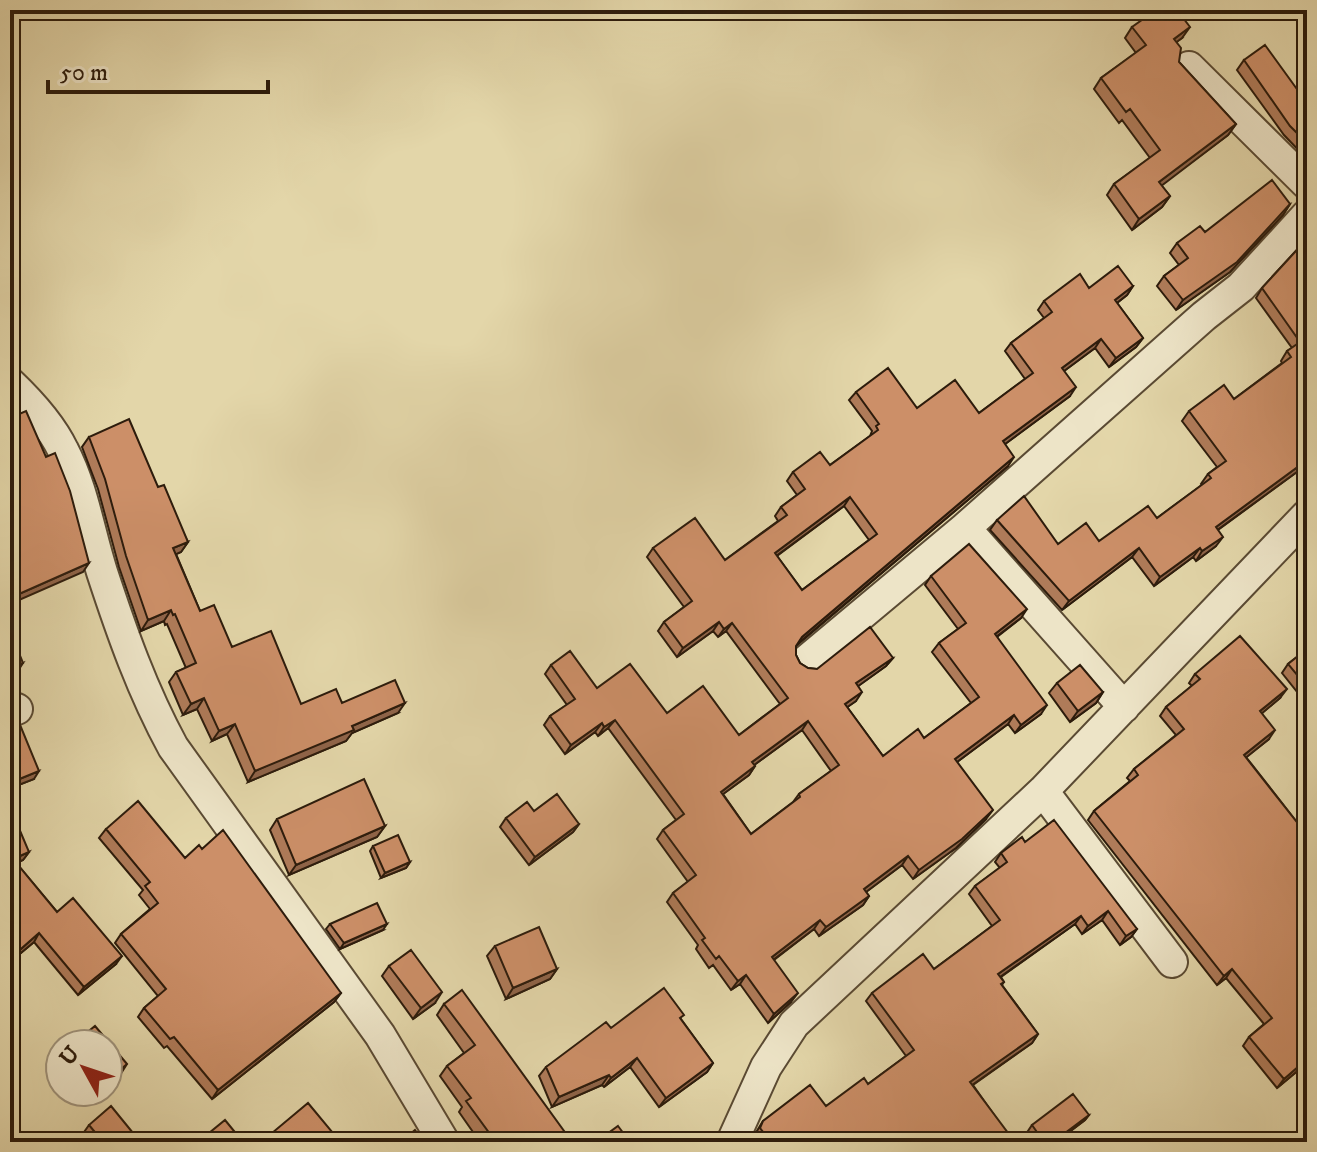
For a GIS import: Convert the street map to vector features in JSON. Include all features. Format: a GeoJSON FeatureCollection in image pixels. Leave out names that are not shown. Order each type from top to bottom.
{"type":"FeatureCollection","features":[{"type":"Feature","properties":{"kind":"street"},"geometry":{"type":"LineString","coordinates":[[1189,67],[1307,184]]}},
{"type":"Feature","properties":{"kind":"street"},"geometry":{"type":"LineString","coordinates":[[807,660],[965,528],[1204,316],[1241,287],[1307,215]]}},
{"type":"Feature","properties":{"kind":"street"},"geometry":{"type":"LineString","coordinates":[[10,383],[41,416],[63,448],[114,608],[146,696],[173,747],[373,1024],[444,1142]]}},
{"type":"Feature","properties":{"kind":"street"},"geometry":{"type":"LineString","coordinates":[[732,1142],[766,1067],[794,1024],[1043,791],[1307,515]]}},
{"type":"Feature","properties":{"kind":"street"},"geometry":{"type":"LineString","coordinates":[[965,528],[1124,707]]}},
{"type":"Feature","properties":{"kind":"street"},"geometry":{"type":"LineString","coordinates":[[1043,791],[1172,962]]}},
{"type":"Feature","properties":{"kind":"building"},"geometry":{"type":"Polygon","coordinates":[[[1156,10],[1177,10],[1190,27],[1174,39],[1181,48],[1179,62],[1236,124],[1159,182],[1170,196],[1139,219],[1114,184],[1160,150],[1130,109],[1126,112],[1101,78],[1146,45],[1132,27],[1156,10]]]}},
{"type":"Feature","properties":{"kind":"building"},"geometry":{"type":"Polygon","coordinates":[[[1265,45],[1307,103],[1307,143],[1290,126],[1244,60],[1265,45]]]}},
{"type":"Feature","properties":{"kind":"building"},"geometry":{"type":"Polygon","coordinates":[[[1272,180],[1290,204],[1237,262],[1183,300],[1164,276],[1188,258],[1177,243],[1200,226],[1205,232],[1272,180]]]}},
{"type":"Feature","properties":{"kind":"building"},"geometry":{"type":"Polygon","coordinates":[[[1307,239],[1307,445],[1301,450],[1307,460],[1216,527],[1223,537],[1202,551],[1200,548],[1160,577],[1139,548],[1069,601],[997,520],[1024,496],[1058,544],[1086,523],[1099,541],[1148,506],[1157,518],[1211,478],[1208,474],[1226,461],[1189,411],[1224,385],[1234,399],[1291,357],[1287,351],[1300,342],[1262,288],[1307,239]]]}},
{"type":"Feature","properties":{"kind":"building"},"geometry":{"type":"Polygon","coordinates":[[[1118,266],[1133,286],[1115,300],[1143,338],[1116,358],[1101,339],[1062,368],[1076,387],[1003,441],[1014,457],[802,637],[796,646],[800,663],[817,669],[870,627],[893,658],[856,683],[862,692],[845,704],[883,756],[918,729],[924,738],[979,697],[939,643],[966,623],[931,576],[969,544],[1027,609],[995,634],[1047,705],[1021,725],[1014,715],[955,759],[993,810],[962,839],[919,870],[908,856],[864,889],[869,896],[826,927],[820,920],[772,957],[798,993],[774,1014],[746,975],[738,981],[719,956],[716,959],[673,893],[696,875],[663,830],[684,814],[615,720],[604,727],[602,723],[571,745],[550,716],[575,699],[551,665],[570,651],[597,688],[630,664],[667,713],[703,686],[739,735],[788,698],[732,623],[724,629],[719,622],[683,648],[664,622],[692,601],[653,548],[695,518],[725,560],[787,515],[781,507],[805,489],[793,472],[820,452],[830,465],[878,430],[876,426],[879,424],[856,392],[888,368],[917,408],[955,380],[979,413],[1033,373],[1011,343],[1052,312],[1044,301],[1080,274],[1089,288],[1118,266]],[[850,497],[775,553],[802,590],[877,534],[850,497]],[[808,721],[752,762],[755,766],[721,792],[751,834],[839,765],[808,721]]]}},
{"type":"Feature","properties":{"kind":"building"},"geometry":{"type":"Polygon","coordinates":[[[26,411],[46,457],[55,453],[70,491],[89,563],[10,598],[10,418],[26,411]]]}},
{"type":"Feature","properties":{"kind":"building"},"geometry":{"type":"Polygon","coordinates":[[[129,419],[158,487],[164,485],[188,542],[173,548],[200,611],[214,605],[232,647],[271,631],[301,704],[336,689],[342,703],[395,680],[405,703],[352,726],[354,730],[255,771],[235,724],[219,731],[204,698],[191,704],[176,672],[196,663],[175,614],[171,610],[148,620],[89,437],[129,419]]]}},
{"type":"Feature","properties":{"kind":"building"},"geometry":{"type":"Polygon","coordinates":[[[1240,636],[1287,689],[1260,711],[1275,730],[1244,755],[1307,835],[1307,1059],[1284,1079],[1249,1037],[1272,1018],[1232,969],[1224,976],[1094,811],[1138,775],[1134,769],[1184,729],[1166,707],[1200,679],[1195,674],[1240,636]]]}},
{"type":"Feature","properties":{"kind":"building"},"geometry":{"type":"Polygon","coordinates":[[[14,641],[23,663],[10,669],[10,643],[14,641]]]}},
{"type":"Feature","properties":{"kind":"building"},"geometry":{"type":"Polygon","coordinates":[[[1307,649],[1307,687],[1288,664],[1307,649]]]}},
{"type":"Feature","properties":{"kind":"building"},"geometry":{"type":"Polygon","coordinates":[[[1080,665],[1103,692],[1078,711],[1057,683],[1080,665]]]}},
{"type":"Feature","properties":{"kind":"building"},"geometry":{"type":"Polygon","coordinates":[[[18,720],[39,771],[17,780],[13,772],[10,774],[10,723],[18,720]]]}},
{"type":"Feature","properties":{"kind":"building"},"geometry":{"type":"Polygon","coordinates":[[[364,779],[385,826],[296,865],[277,819],[364,779]]]}},
{"type":"Feature","properties":{"kind":"building"},"geometry":{"type":"Polygon","coordinates":[[[557,794],[579,824],[535,857],[506,818],[527,802],[534,811],[557,794]]]}},
{"type":"Feature","properties":{"kind":"building"},"geometry":{"type":"Polygon","coordinates":[[[138,801],[185,858],[199,845],[202,849],[223,830],[341,993],[218,1090],[174,1037],[170,1039],[144,1008],[166,989],[121,934],[158,903],[145,886],[150,882],[106,829],[138,801]]]}},
{"type":"Feature","properties":{"kind":"building"},"geometry":{"type":"Polygon","coordinates":[[[1054,820],[1137,929],[1126,936],[1108,911],[1088,926],[1081,916],[998,974],[1004,982],[1001,984],[1038,1034],[970,1082],[1014,1141],[771,1142],[760,1128],[763,1121],[810,1085],[826,1106],[864,1078],[868,1084],[914,1050],[872,993],[923,954],[934,969],[1000,920],[975,886],[1007,862],[1001,853],[1022,837],[1025,842],[1054,820]]]}},
{"type":"Feature","properties":{"kind":"building"},"geometry":{"type":"Polygon","coordinates":[[[18,826],[29,852],[13,859],[57,912],[73,898],[122,956],[84,987],[39,933],[14,955],[10,950],[10,830],[18,826]]]}},
{"type":"Feature","properties":{"kind":"building"},"geometry":{"type":"Polygon","coordinates":[[[398,835],[410,862],[385,873],[373,846],[398,835]]]}},
{"type":"Feature","properties":{"kind":"building"},"geometry":{"type":"Polygon","coordinates":[[[377,903],[387,924],[344,943],[330,924],[377,903]]]}},
{"type":"Feature","properties":{"kind":"building"},"geometry":{"type":"Polygon","coordinates":[[[539,927],[557,969],[513,988],[495,946],[539,927]]]}},
{"type":"Feature","properties":{"kind":"building"},"geometry":{"type":"Polygon","coordinates":[[[411,950],[442,992],[421,1008],[389,966],[411,950]]]}},
{"type":"Feature","properties":{"kind":"building"},"geometry":{"type":"Polygon","coordinates":[[[664,988],[684,1015],[680,1018],[713,1063],[666,1098],[637,1058],[611,1078],[609,1075],[559,1097],[546,1067],[606,1022],[611,1028],[664,988]]]}},
{"type":"Feature","properties":{"kind":"building"},"geometry":{"type":"Polygon","coordinates":[[[462,990],[572,1142],[494,1142],[466,1101],[471,1098],[447,1066],[475,1045],[444,1004],[462,990]]]}},
{"type":"Feature","properties":{"kind":"building"},"geometry":{"type":"Polygon","coordinates":[[[1073,1094],[1089,1115],[1053,1142],[1044,1142],[1032,1125],[1073,1094]]]}},
{"type":"Feature","properties":{"kind":"building"},"geometry":{"type":"Polygon","coordinates":[[[308,1103],[333,1133],[322,1142],[280,1142],[272,1133],[308,1103]]]}},
{"type":"Feature","properties":{"kind":"building"},"geometry":{"type":"Polygon","coordinates":[[[113,1108],[133,1133],[123,1142],[103,1142],[89,1125],[113,1108]]]}},
{"type":"Feature","properties":{"kind":"building"},"geometry":{"type":"Polygon","coordinates":[[[225,1120],[243,1142],[198,1142],[225,1120]]]}},
{"type":"Feature","properties":{"kind":"building"},"geometry":{"type":"Polygon","coordinates":[[[618,1126],[630,1142],[596,1142],[618,1126]]]}},
{"type":"Feature","properties":{"kind":"building"},"geometry":{"type":"Polygon","coordinates":[[[415,1130],[424,1142],[401,1142],[415,1130]]]}}]}
